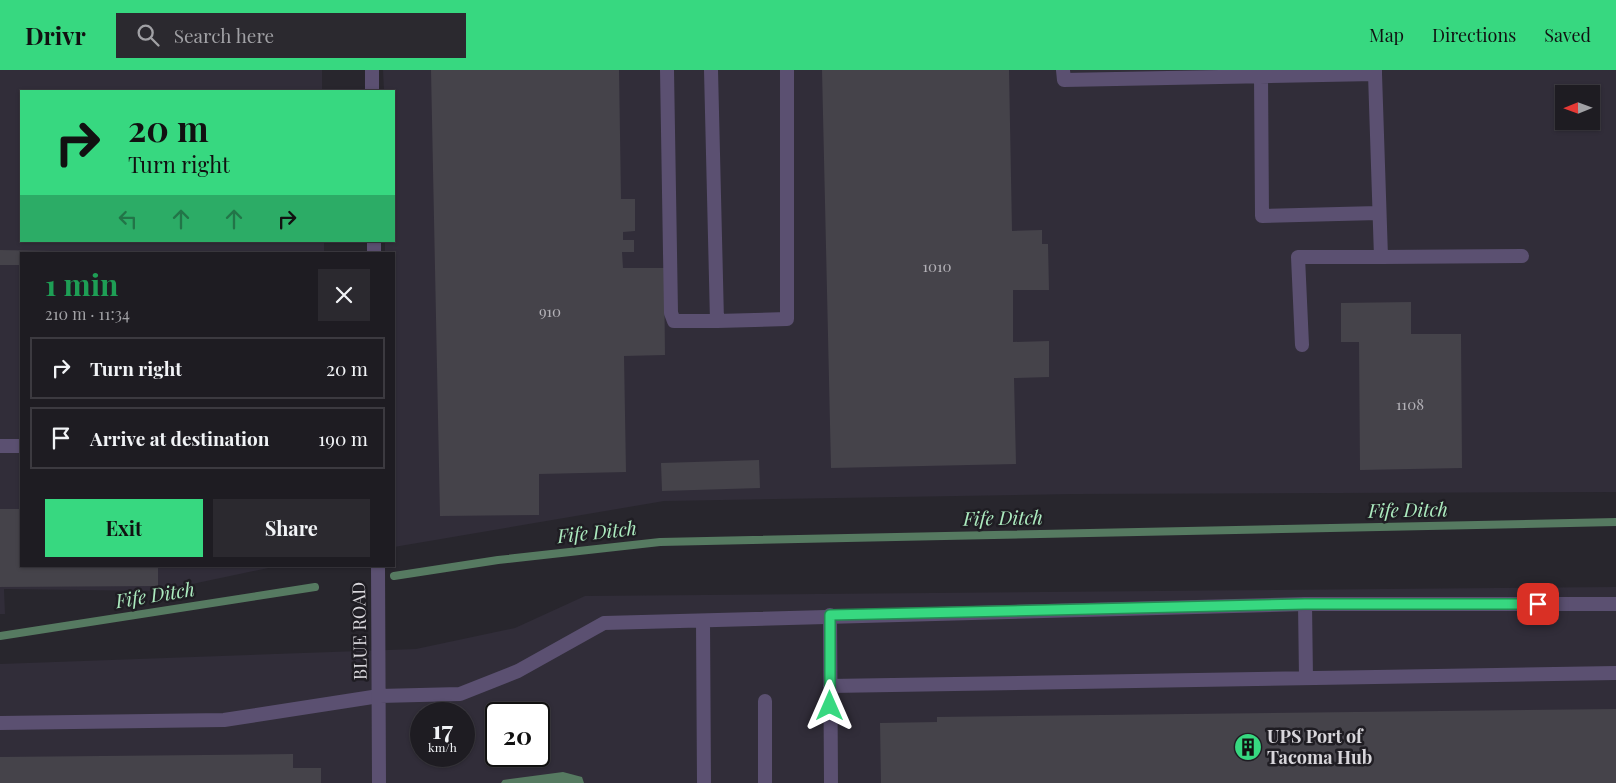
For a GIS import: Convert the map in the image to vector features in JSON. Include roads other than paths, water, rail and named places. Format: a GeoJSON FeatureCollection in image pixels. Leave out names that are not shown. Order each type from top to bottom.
{"type":"FeatureCollection","features":[{"type":"Feature","properties":{"kind":"street"},"geometry":{"type":"LineString","coordinates":[[372,70],[372,90]]}},
{"type":"Feature","properties":{"kind":"street"},"geometry":{"type":"LineString","coordinates":[[667,70],[671,312],[674,322],[787,320],[787,70]]}},
{"type":"Feature","properties":{"kind":"street"},"geometry":{"type":"LineString","coordinates":[[711,70],[717,321]]}},
{"type":"Feature","properties":{"kind":"street"},"geometry":{"type":"LineString","coordinates":[[1064,70],[1064,80],[1375,72],[1378,213],[1381,257]]}},
{"type":"Feature","properties":{"kind":"street"},"geometry":{"type":"LineString","coordinates":[[1261,76],[1262,216],[1378,213]]}},
{"type":"Feature","properties":{"kind":"street"},"geometry":{"type":"LineString","coordinates":[[1302,345],[1298,256],[1522,256]]}},
{"type":"Feature","properties":{"kind":"street"},"geometry":{"type":"LineString","coordinates":[[0,446],[20,446]]}},
{"type":"Feature","properties":{"kind":"street","name":"BLUE ROAD"},"geometry":{"type":"LineString","coordinates":[[378,567],[379,783]]}},
{"type":"Feature","properties":{"kind":"street"},"geometry":{"type":"LineString","coordinates":[[0,723],[224,720],[379,696],[460,694],[518,671],[604,623],[703,622],[830,615],[1305,604],[1616,604]]}},
{"type":"Feature","properties":{"kind":"street"},"geometry":{"type":"LineString","coordinates":[[1305,604],[1306,678]]}},
{"type":"Feature","properties":{"kind":"street"},"geometry":{"type":"LineString","coordinates":[[830,615],[831,783]]}},
{"type":"Feature","properties":{"kind":"street"},"geometry":{"type":"LineString","coordinates":[[703,622],[704,783]]}},
{"type":"Feature","properties":{"kind":"street"},"geometry":{"type":"LineString","coordinates":[[830,686],[1616,673]]}},
{"type":"Feature","properties":{"kind":"street"},"geometry":{"type":"LineString","coordinates":[[765,701],[765,783]]}},
{"type":"Feature","properties":{"kind":"waterway","name":"Fife Ditch"},"geometry":{"type":"LineString","coordinates":[[394,576],[498,560],[660,542],[1616,522]]}},
{"type":"Feature","properties":{"kind":"waterway","name":"Fife Ditch"},"geometry":{"type":"LineString","coordinates":[[0,636],[315,587]]}},
{"type":"Feature","properties":{"kind":"place","name":"UPS Port of Tacoma Hub"},"geometry":{"type":"Point","coordinates":[1248,747]}}]}
